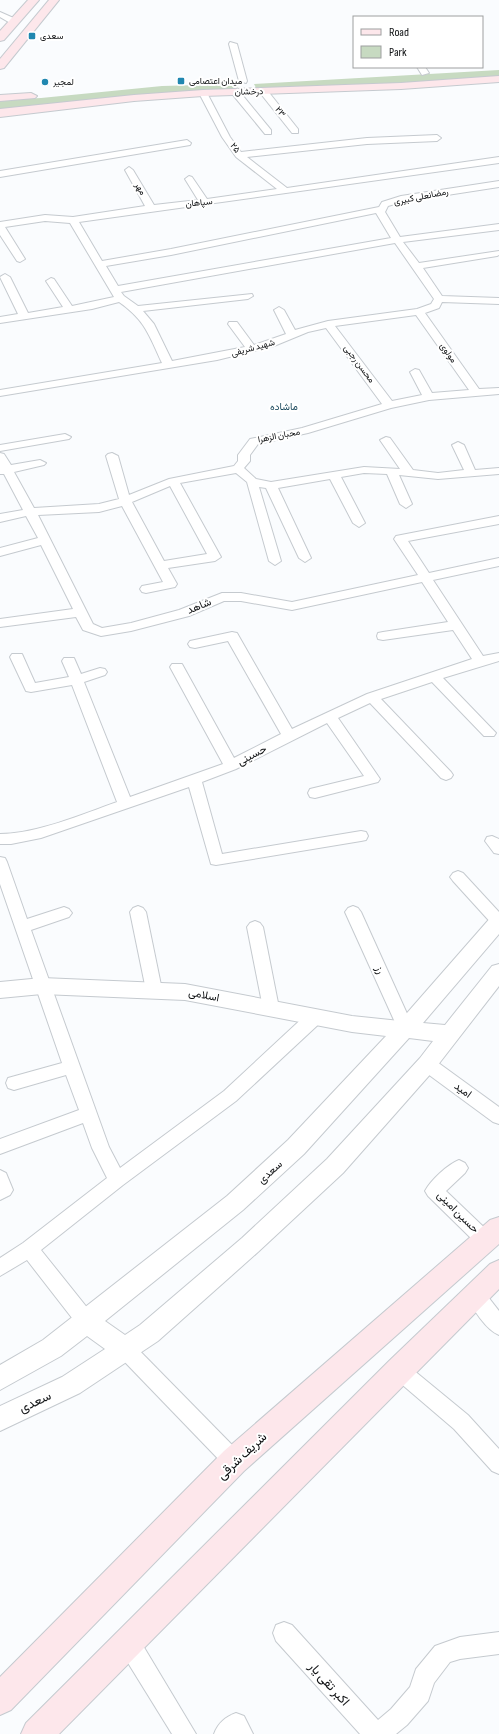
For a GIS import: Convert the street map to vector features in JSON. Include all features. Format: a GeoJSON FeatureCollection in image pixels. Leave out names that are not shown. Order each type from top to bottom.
{"type":"FeatureCollection","features":[{"type":"Feature","properties":{"kind":"main road"},"geometry":{"type":"LineString","coordinates":[[0,38],[34,0]]}},
{"type":"Feature","properties":{"kind":"main road"},"geometry":{"type":"LineString","coordinates":[[0,66],[54,0]]}},
{"type":"Feature","properties":{"kind":"main road"},"geometry":{"type":"LineString","coordinates":[[411,74],[423,70],[499,68]]}},
{"type":"Feature","properties":{"kind":"main road","name":"درخشان"},"geometry":{"type":"LineString","coordinates":[[189,83],[363,76]]}},
{"type":"Feature","properties":{"kind":"main road","name":"درخشان"},"geometry":{"type":"LineString","coordinates":[[0,113],[134,98],[203,93],[241,93],[401,86],[499,80]]}},
{"type":"Feature","properties":{"kind":"main road"},"geometry":{"type":"LineString","coordinates":[[241,93],[243,81]]}},
{"type":"Feature","properties":{"kind":"main road"},"geometry":{"type":"LineString","coordinates":[[0,98],[41,95],[20,91],[8,86]]}},
{"type":"Feature","properties":{"kind":"main road"},"geometry":{"type":"LineString","coordinates":[[121,88],[144,86]]}},
{"type":"Feature","properties":{"kind":"main road","name":"شریف شرقی"},"geometry":{"type":"LineString","coordinates":[[0,1699],[234,1461],[492,1234]]}},
{"type":"Feature","properties":{"kind":"main road"},"geometry":{"type":"LineString","coordinates":[[37,1734],[398,1370],[499,1272]]}},
{"type":"Feature","properties":{"kind":"street"},"geometry":{"type":"LineString","coordinates":[[0,14],[15,22]]}},
{"type":"Feature","properties":{"kind":"street"},"geometry":{"type":"LineString","coordinates":[[233,44],[243,81]]}},
{"type":"Feature","properties":{"kind":"street","name":"۲۳"},"geometry":{"type":"LineString","coordinates":[[264,92],[295,131]]}},
{"type":"Feature","properties":{"kind":"street","name":"۲۵"},"geometry":{"type":"LineString","coordinates":[[203,93],[226,136],[239,155],[284,190]]}},
{"type":"Feature","properties":{"kind":"street"},"geometry":{"type":"LineString","coordinates":[[241,93],[268,132]]}},
{"type":"Feature","properties":{"kind":"street"},"geometry":{"type":"LineString","coordinates":[[239,155],[367,141],[437,138]]}},
{"type":"Feature","properties":{"kind":"street"},"geometry":{"type":"LineString","coordinates":[[0,174],[187,142]]}},
{"type":"Feature","properties":{"kind":"street","name":"سپاهان"},"geometry":{"type":"LineString","coordinates":[[0,226],[45,218],[73,220],[499,160]]}},
{"type":"Feature","properties":{"kind":"street","name":"مهر"},"geometry":{"type":"LineString","coordinates":[[129,170],[151,208]]}},
{"type":"Feature","properties":{"kind":"street"},"geometry":{"type":"LineString","coordinates":[[189,180],[204,202]]}},
{"type":"Feature","properties":{"kind":"street"},"geometry":{"type":"LineString","coordinates":[[494,185],[499,196]]}},
{"type":"Feature","properties":{"kind":"street","name":"رمضانعلی کبیری"},"geometry":{"type":"LineString","coordinates":[[439,299],[386,224],[380,212],[385,204],[401,199],[494,185]]}},
{"type":"Feature","properties":{"kind":"street"},"geometry":{"type":"LineString","coordinates":[[100,264],[150,257],[263,231],[382,208]]}},
{"type":"Feature","properties":{"kind":"street"},"geometry":{"type":"LineString","coordinates":[[73,220],[118,294],[136,309],[149,324],[168,365]]}},
{"type":"Feature","properties":{"kind":"street"},"geometry":{"type":"LineString","coordinates":[[0,226],[20,259]]}},
{"type":"Feature","properties":{"kind":"street"},"geometry":{"type":"LineString","coordinates":[[0,320],[92,306],[118,294],[398,240],[499,226]]}},
{"type":"Feature","properties":{"kind":"street"},"geometry":{"type":"LineString","coordinates":[[417,266],[497,253]]}},
{"type":"Feature","properties":{"kind":"street"},"geometry":{"type":"LineString","coordinates":[[4,277],[24,316]]}},
{"type":"Feature","properties":{"kind":"street"},"geometry":{"type":"LineString","coordinates":[[51,281],[69,309]]}},
{"type":"Feature","properties":{"kind":"street"},"geometry":{"type":"LineString","coordinates":[[136,309],[248,296]]}},
{"type":"Feature","properties":{"kind":"street"},"geometry":{"type":"LineString","coordinates":[[439,299],[499,301]]}},
{"type":"Feature","properties":{"kind":"street","name":"شهید شریفی"},"geometry":{"type":"LineString","coordinates":[[0,393],[217,358],[252,349],[328,324],[419,312],[435,306],[439,299]]}},
{"type":"Feature","properties":{"kind":"street"},"geometry":{"type":"LineString","coordinates":[[279,310],[292,336]]}},
{"type":"Feature","properties":{"kind":"street","name":"مولوی"},"geometry":{"type":"LineString","coordinates":[[419,312],[476,393]]}},
{"type":"Feature","properties":{"kind":"street"},"geometry":{"type":"LineString","coordinates":[[233,324],[252,349]]}},
{"type":"Feature","properties":{"kind":"street","name":"محسن رجبی"},"geometry":{"type":"LineString","coordinates":[[328,324],[389,405]]}},
{"type":"Feature","properties":{"kind":"street"},"geometry":{"type":"LineString","coordinates":[[415,372],[429,397]]}},
{"type":"Feature","properties":{"kind":"street","name":"محبان الزهرا"},"geometry":{"type":"LineString","coordinates":[[238,469],[244,462],[244,455],[254,441],[304,431],[389,405],[429,397],[499,391]]}},
{"type":"Feature","properties":{"kind":"street"},"geometry":{"type":"LineString","coordinates":[[0,448],[65,437]]}},
{"type":"Feature","properties":{"kind":"street"},"geometry":{"type":"LineString","coordinates":[[386,440],[410,474]]}},
{"type":"Feature","properties":{"kind":"street"},"geometry":{"type":"LineString","coordinates":[[458,445],[471,474]]}},
{"type":"Feature","properties":{"kind":"street","name":"شاهد"},"geometry":{"type":"LineString","coordinates":[[0,456],[4,471],[46,540],[88,627],[101,632],[132,627],[184,613],[222,597],[241,597],[273,604],[292,606],[499,562]]}},
{"type":"Feature","properties":{"kind":"street"},"geometry":{"type":"LineString","coordinates":[[112,456],[124,501],[171,584],[146,589]]}},
{"type":"Feature","properties":{"kind":"street"},"geometry":{"type":"LineString","coordinates":[[4,471],[40,463]]}},
{"type":"Feature","properties":{"kind":"street"},"geometry":{"type":"LineString","coordinates":[[0,518],[30,512],[99,508],[124,501],[174,481],[238,469],[252,481],[271,486],[364,470],[438,476],[471,474],[499,470]]}},
{"type":"Feature","properties":{"kind":"street"},"geometry":{"type":"LineString","coordinates":[[391,471],[406,504]]}},
{"type":"Feature","properties":{"kind":"street"},"geometry":{"type":"LineString","coordinates":[[334,475],[359,523]]}},
{"type":"Feature","properties":{"kind":"street"},"geometry":{"type":"LineString","coordinates":[[160,565],[215,557],[174,481]]}},
{"type":"Feature","properties":{"kind":"street"},"geometry":{"type":"LineString","coordinates":[[252,481],[276,561]]}},
{"type":"Feature","properties":{"kind":"street"},"geometry":{"type":"LineString","coordinates":[[271,486],[305,558]]}},
{"type":"Feature","properties":{"kind":"street"},"geometry":{"type":"LineString","coordinates":[[480,661],[400,539],[499,520]]}},
{"type":"Feature","properties":{"kind":"street"},"geometry":{"type":"LineString","coordinates":[[0,552],[46,540]]}},
{"type":"Feature","properties":{"kind":"street"},"geometry":{"type":"LineString","coordinates":[[0,623],[81,612]]}},
{"type":"Feature","properties":{"kind":"street"},"geometry":{"type":"LineString","coordinates":[[383,636],[456,625]]}},
{"type":"Feature","properties":{"kind":"street"},"geometry":{"type":"LineString","coordinates":[[195,644],[232,636],[289,736]]}},
{"type":"Feature","properties":{"kind":"street"},"geometry":{"type":"LineString","coordinates":[[17,657],[31,688],[76,680],[100,672]]}},
{"type":"Feature","properties":{"kind":"street","name":"حسینی"},"geometry":{"type":"LineString","coordinates":[[0,839],[11,839],[36,834],[231,766],[329,716],[372,696],[480,661],[499,657]]}},
{"type":"Feature","properties":{"kind":"street"},"geometry":{"type":"LineString","coordinates":[[69,661],[125,804]]}},
{"type":"Feature","properties":{"kind":"street"},"geometry":{"type":"LineString","coordinates":[[177,667],[231,766]]}},
{"type":"Feature","properties":{"kind":"street"},"geometry":{"type":"LineString","coordinates":[[434,676],[489,733]]}},
{"type":"Feature","properties":{"kind":"street"},"geometry":{"type":"LineString","coordinates":[[372,696],[446,775]]}},
{"type":"Feature","properties":{"kind":"street"},"geometry":{"type":"LineString","coordinates":[[315,793],[373,779],[329,716]]}},
{"type":"Feature","properties":{"kind":"street"},"geometry":{"type":"LineString","coordinates":[[194,779],[216,860],[361,836]]}},
{"type":"Feature","properties":{"kind":"street"},"geometry":{"type":"LineString","coordinates":[[0,862],[6,896],[22,927],[101,1148],[117,1180]]}},
{"type":"Feature","properties":{"kind":"street"},"geometry":{"type":"LineString","coordinates":[[458,876],[498,921]]}},
{"type":"Feature","properties":{"kind":"street"},"geometry":{"type":"LineString","coordinates":[[138,912],[154,990]]}},
{"type":"Feature","properties":{"kind":"street","name":"رز"},"geometry":{"type":"LineString","coordinates":[[353,912],[406,1029]]}},
{"type":"Feature","properties":{"kind":"street"},"geometry":{"type":"LineString","coordinates":[[22,927],[64,913]]}},
{"type":"Feature","properties":{"kind":"street","name":"سعدی"},"geometry":{"type":"LineString","coordinates":[[0,1378],[52,1348],[235,1203],[296,1147],[406,1029],[498,921]]}},
{"type":"Feature","properties":{"kind":"street"},"geometry":{"type":"LineString","coordinates":[[255,927],[271,1008]]}},
{"type":"Feature","properties":{"kind":"street","name":"سعدی"},"geometry":{"type":"LineString","coordinates":[[0,1419],[71,1385],[149,1333],[238,1255],[330,1170],[427,1064],[499,972]]}},
{"type":"Feature","properties":{"kind":"street","name":"اسلامی"},"geometry":{"type":"LineString","coordinates":[[0,990],[42,986],[185,992],[352,1024],[450,1034]]}},
{"type":"Feature","properties":{"kind":"street"},"geometry":{"type":"LineString","coordinates":[[0,1268],[29,1249],[117,1180],[230,1096],[315,1017]]}},
{"type":"Feature","properties":{"kind":"street","name":"امید"},"geometry":{"type":"LineString","coordinates":[[427,1064],[499,1117]]}},
{"type":"Feature","properties":{"kind":"street"},"geometry":{"type":"LineString","coordinates":[[14,1083],[72,1067]]}},
{"type":"Feature","properties":{"kind":"street"},"geometry":{"type":"LineString","coordinates":[[0,1147],[89,1114]]}},
{"type":"Feature","properties":{"kind":"street","name":"حسین امینی"},"geometry":{"type":"LineString","coordinates":[[459,1168],[434,1191],[492,1234]]}},
{"type":"Feature","properties":{"kind":"street"},"geometry":{"type":"LineString","coordinates":[[0,1178],[4,1190],[0,1192]]}},
{"type":"Feature","properties":{"kind":"street"},"geometry":{"type":"LineString","coordinates":[[29,1249],[86,1321],[125,1349],[234,1461]]}},
{"type":"Feature","properties":{"kind":"street"},"geometry":{"type":"LineString","coordinates":[[475,1294],[499,1326]]}},
{"type":"Feature","properties":{"kind":"street"},"geometry":{"type":"LineString","coordinates":[[398,1370],[461,1422],[499,1464]]}},
{"type":"Feature","properties":{"kind":"street","name":"اکبر تقی یار"},"geometry":{"type":"LineString","coordinates":[[284,1633],[374,1734]]}},
{"type":"Feature","properties":{"kind":"street"},"geometry":{"type":"LineString","coordinates":[[128,1642],[184,1734]]}},
{"type":"Feature","properties":{"kind":"street"},"geometry":{"type":"LineString","coordinates":[[378,1734],[398,1717],[420,1693],[424,1677],[443,1654],[460,1648],[499,1643]]}},
{"type":"Feature","properties":{"kind":"street"},"geometry":{"type":"LineString","coordinates":[[225,1734],[236,1724],[242,1734]]}},
{"type":"Feature","properties":{"kind":"green space"},"geometry":{"type":"Polygon","coordinates":[[[499,70],[499,76],[410,83],[257,90],[254,84],[499,70]]]}},
{"type":"Feature","properties":{"kind":"green space"},"geometry":{"type":"Polygon","coordinates":[[[238,84],[237,91],[148,94],[0,109],[0,100],[41,98],[162,86],[238,84]]]}},
{"type":"Feature","properties":{"kind":"place","name":"سعدی"},"geometry":{"type":"Point","coordinates":[32,36]}},
{"type":"Feature","properties":{"kind":"place","name":"میدان اعتصامی"},"geometry":{"type":"Point","coordinates":[181,81]}},
{"type":"Feature","properties":{"kind":"place","name":"لمجیر"},"geometry":{"type":"Point","coordinates":[45,82]}},
{"type":"Feature","properties":{"kind":"district","name":"ماشاده"},"geometry":{"type":"Point","coordinates":[284,407]}}]}
